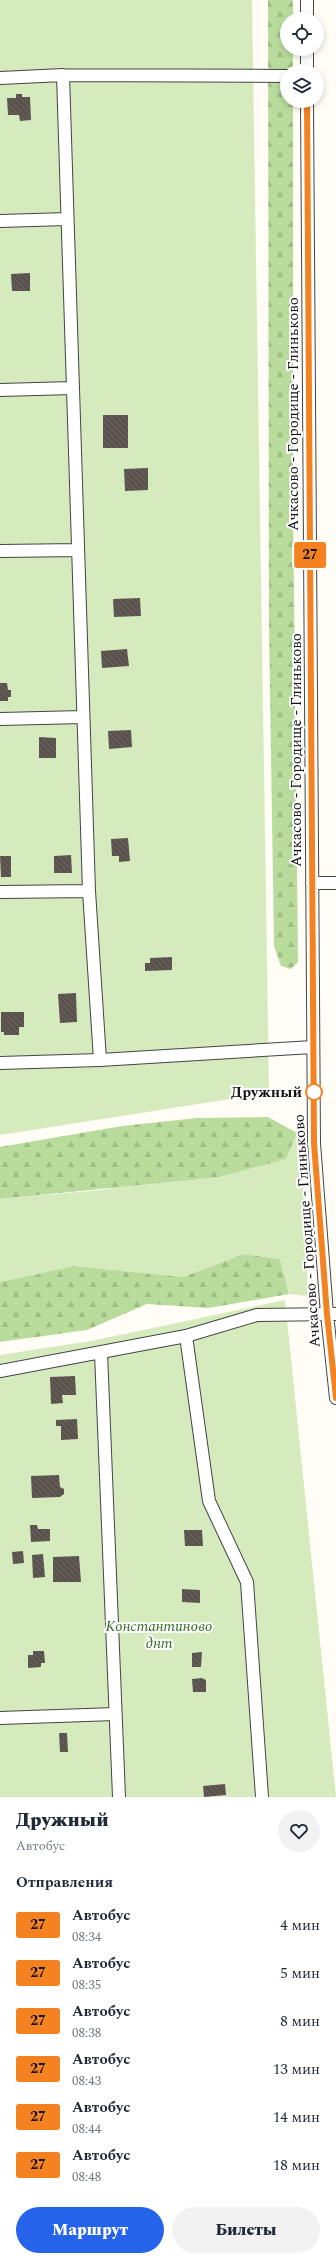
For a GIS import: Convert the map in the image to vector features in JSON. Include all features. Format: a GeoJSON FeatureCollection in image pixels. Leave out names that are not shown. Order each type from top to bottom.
{"type":"FeatureCollection","features":[{"type":"Feature","properties":{"kind":"street"},"geometry":{"type":"LineString","coordinates":[[307,0],[307,12]]}},
{"type":"Feature","properties":{"kind":"street"},"geometry":{"type":"LineString","coordinates":[[0,78],[63,75],[280,76]]}},
{"type":"Feature","properties":{"kind":"street"},"geometry":{"type":"LineString","coordinates":[[63,75],[89,891],[100,1060]]}},
{"type":"Feature","properties":{"kind":"street","name":"Ачкасово - Городище - Глиньково"},"geometry":{"type":"LineString","coordinates":[[308,108],[314,1143],[331,1314],[336,1398]]}},
{"type":"Feature","properties":{"kind":"street"},"geometry":{"type":"LineString","coordinates":[[0,221],[67,219]]}},
{"type":"Feature","properties":{"kind":"street"},"geometry":{"type":"LineString","coordinates":[[0,390],[73,388]]}},
{"type":"Feature","properties":{"kind":"street"},"geometry":{"type":"LineString","coordinates":[[0,551],[78,550]]}},
{"type":"Feature","properties":{"kind":"street"},"geometry":{"type":"LineString","coordinates":[[0,720],[83,717]]}},
{"type":"Feature","properties":{"kind":"street"},"geometry":{"type":"LineString","coordinates":[[312,883],[336,883]]}},
{"type":"Feature","properties":{"kind":"street"},"geometry":{"type":"LineString","coordinates":[[0,892],[89,891]]}},
{"type":"Feature","properties":{"kind":"street"},"geometry":{"type":"LineString","coordinates":[[0,1063],[100,1060],[314,1047]]}},
{"type":"Feature","properties":{"kind":"street"},"geometry":{"type":"LineString","coordinates":[[0,1371],[186,1336],[257,1315],[331,1314]]}},
{"type":"Feature","properties":{"kind":"street"},"geometry":{"type":"LineString","coordinates":[[186,1336],[209,1501],[247,1582],[262,1797]]}},
{"type":"Feature","properties":{"kind":"street"},"geometry":{"type":"LineString","coordinates":[[101,1353],[119,1797]]}},
{"type":"Feature","properties":{"kind":"street"},"geometry":{"type":"LineString","coordinates":[[0,1718],[115,1714]]}},
{"type":"Feature","properties":{"kind":"green space"},"geometry":{"type":"Polygon","coordinates":[[[0,0],[252,0],[269,1093],[0,1135],[0,0]]]}},
{"type":"Feature","properties":{"kind":"green space"},"geometry":{"type":"Polygon","coordinates":[[[268,0],[293,0],[293,12],[280,12],[280,56],[293,56],[293,64],[280,64],[280,108],[293,108],[293,499],[298,962],[291,969],[281,966],[274,946],[269,624],[268,0]]]}},
{"type":"Feature","properties":{"kind":"green space"},"geometry":{"type":"Polygon","coordinates":[[[268,1117],[297,1133],[286,1159],[219,1177],[0,1199],[0,1147],[122,1126],[197,1118],[268,1117]]]}},
{"type":"Feature","properties":{"kind":"green space"},"geometry":{"type":"Polygon","coordinates":[[[297,1133],[308,1230],[307,1296],[289,1294],[280,1259],[244,1254],[183,1277],[74,1266],[0,1282],[0,1199],[101,1190],[286,1159],[297,1133]]]}},
{"type":"Feature","properties":{"kind":"green space"},"geometry":{"type":"Polygon","coordinates":[[[244,1254],[280,1259],[289,1294],[209,1308],[147,1304],[87,1330],[0,1342],[0,1282],[74,1266],[183,1277],[244,1254]]]}},
{"type":"Feature","properties":{"kind":"green space","name":"Константиново днт"},"geometry":{"type":"Polygon","coordinates":[[[285,1300],[336,1797],[0,1797],[0,1355],[91,1341],[285,1300]]]}},
{"type":"Feature","properties":{"kind":"building"},"geometry":{"type":"Polygon","coordinates":[[[16,94],[22,94],[22,97],[30,97],[31,120],[20,121],[19,115],[8,115],[7,98],[16,98],[16,94]]]}},
{"type":"Feature","properties":{"kind":"building"},"geometry":{"type":"Polygon","coordinates":[[[30,273],[30,291],[12,291],[11,274],[30,273]]]}},
{"type":"Feature","properties":{"kind":"building"},"geometry":{"type":"Polygon","coordinates":[[[103,415],[128,415],[128,448],[103,448],[103,415]]]}},
{"type":"Feature","properties":{"kind":"building"},"geometry":{"type":"Polygon","coordinates":[[[148,468],[148,490],[125,491],[124,469],[148,468]]]}},
{"type":"Feature","properties":{"kind":"building"},"geometry":{"type":"Polygon","coordinates":[[[140,598],[141,616],[114,617],[113,599],[140,598]]]}},
{"type":"Feature","properties":{"kind":"building"},"geometry":{"type":"Polygon","coordinates":[[[127,649],[129,666],[102,668],[101,651],[127,649]]]}},
{"type":"Feature","properties":{"kind":"building"},"geometry":{"type":"Polygon","coordinates":[[[0,683],[7,683],[8,690],[11,690],[11,697],[8,697],[8,701],[0,701],[0,683]]]}},
{"type":"Feature","properties":{"kind":"building"},"geometry":{"type":"Polygon","coordinates":[[[131,730],[132,747],[109,749],[108,731],[131,730]]]}},
{"type":"Feature","properties":{"kind":"building"},"geometry":{"type":"Polygon","coordinates":[[[39,737],[56,738],[56,758],[39,758],[39,737]]]}},
{"type":"Feature","properties":{"kind":"building"},"geometry":{"type":"Polygon","coordinates":[[[128,838],[130,861],[119,862],[119,856],[112,856],[111,839],[128,838]]]}},
{"type":"Feature","properties":{"kind":"building"},"geometry":{"type":"Polygon","coordinates":[[[71,855],[72,873],[54,873],[54,856],[71,855]]]}},
{"type":"Feature","properties":{"kind":"building"},"geometry":{"type":"Polygon","coordinates":[[[0,856],[11,856],[11,877],[1,877],[0,856]]]}},
{"type":"Feature","properties":{"kind":"building"},"geometry":{"type":"Polygon","coordinates":[[[172,957],[172,970],[145,971],[145,963],[150,963],[150,958],[172,957]]]}},
{"type":"Feature","properties":{"kind":"building"},"geometry":{"type":"Polygon","coordinates":[[[76,993],[77,1022],[60,1023],[58,994],[76,993]]]}},
{"type":"Feature","properties":{"kind":"building"},"geometry":{"type":"Polygon","coordinates":[[[1,1012],[24,1012],[24,1027],[19,1027],[19,1035],[4,1035],[4,1032],[1,1032],[1,1012]]]}},
{"type":"Feature","properties":{"kind":"building"},"geometry":{"type":"Polygon","coordinates":[[[75,1376],[76,1395],[62,1395],[63,1403],[51,1404],[50,1377],[75,1376]]]}},
{"type":"Feature","properties":{"kind":"building"},"geometry":{"type":"Polygon","coordinates":[[[77,1419],[78,1439],[61,1440],[61,1426],[56,1426],[56,1420],[77,1419]]]}},
{"type":"Feature","properties":{"kind":"building"},"geometry":{"type":"Polygon","coordinates":[[[59,1475],[60,1487],[64,1489],[64,1494],[60,1497],[32,1498],[31,1476],[59,1475]]]}},
{"type":"Feature","properties":{"kind":"building"},"geometry":{"type":"Polygon","coordinates":[[[30,1525],[37,1525],[38,1529],[50,1529],[50,1541],[31,1542],[30,1525]]]}},
{"type":"Feature","properties":{"kind":"building"},"geometry":{"type":"Polygon","coordinates":[[[184,1530],[202,1530],[203,1546],[185,1546],[184,1530]]]}},
{"type":"Feature","properties":{"kind":"building"},"geometry":{"type":"Polygon","coordinates":[[[23,1551],[24,1563],[13,1564],[12,1552],[23,1551]]]}},
{"type":"Feature","properties":{"kind":"building"},"geometry":{"type":"Polygon","coordinates":[[[43,1554],[45,1577],[33,1578],[32,1555],[43,1554]]]}},
{"type":"Feature","properties":{"kind":"building"},"geometry":{"type":"Polygon","coordinates":[[[79,1556],[81,1582],[53,1582],[53,1557],[79,1556]]]}},
{"type":"Feature","properties":{"kind":"building"},"geometry":{"type":"Polygon","coordinates":[[[182,1589],[200,1590],[200,1603],[182,1602],[182,1589]]]}},
{"type":"Feature","properties":{"kind":"building"},"geometry":{"type":"Polygon","coordinates":[[[33,1651],[44,1651],[45,1663],[41,1663],[41,1667],[28,1668],[28,1655],[33,1655],[33,1651]]]}},
{"type":"Feature","properties":{"kind":"building"},"geometry":{"type":"Polygon","coordinates":[[[202,1652],[201,1667],[192,1667],[192,1653],[202,1652]]]}},
{"type":"Feature","properties":{"kind":"building"},"geometry":{"type":"Polygon","coordinates":[[[202,1678],[206,1680],[206,1692],[193,1692],[192,1679],[202,1678]]]}},
{"type":"Feature","properties":{"kind":"building"},"geometry":{"type":"Polygon","coordinates":[[[59,1733],[67,1733],[68,1752],[60,1752],[59,1733]]]}},
{"type":"Feature","properties":{"kind":"building"},"geometry":{"type":"Polygon","coordinates":[[[225,1784],[226,1795],[204,1797],[203,1786],[225,1784]]]}},
{"type":"Feature","properties":{"kind":"bus line","name":"27"},"geometry":{"type":"LineString","coordinates":[[307,108],[314,1143],[327,1314],[336,1398]]}},
{"type":"Feature","properties":{"kind":"place","name":"Дружный"},"geometry":{"type":"Point","coordinates":[314,1092]}}]}
